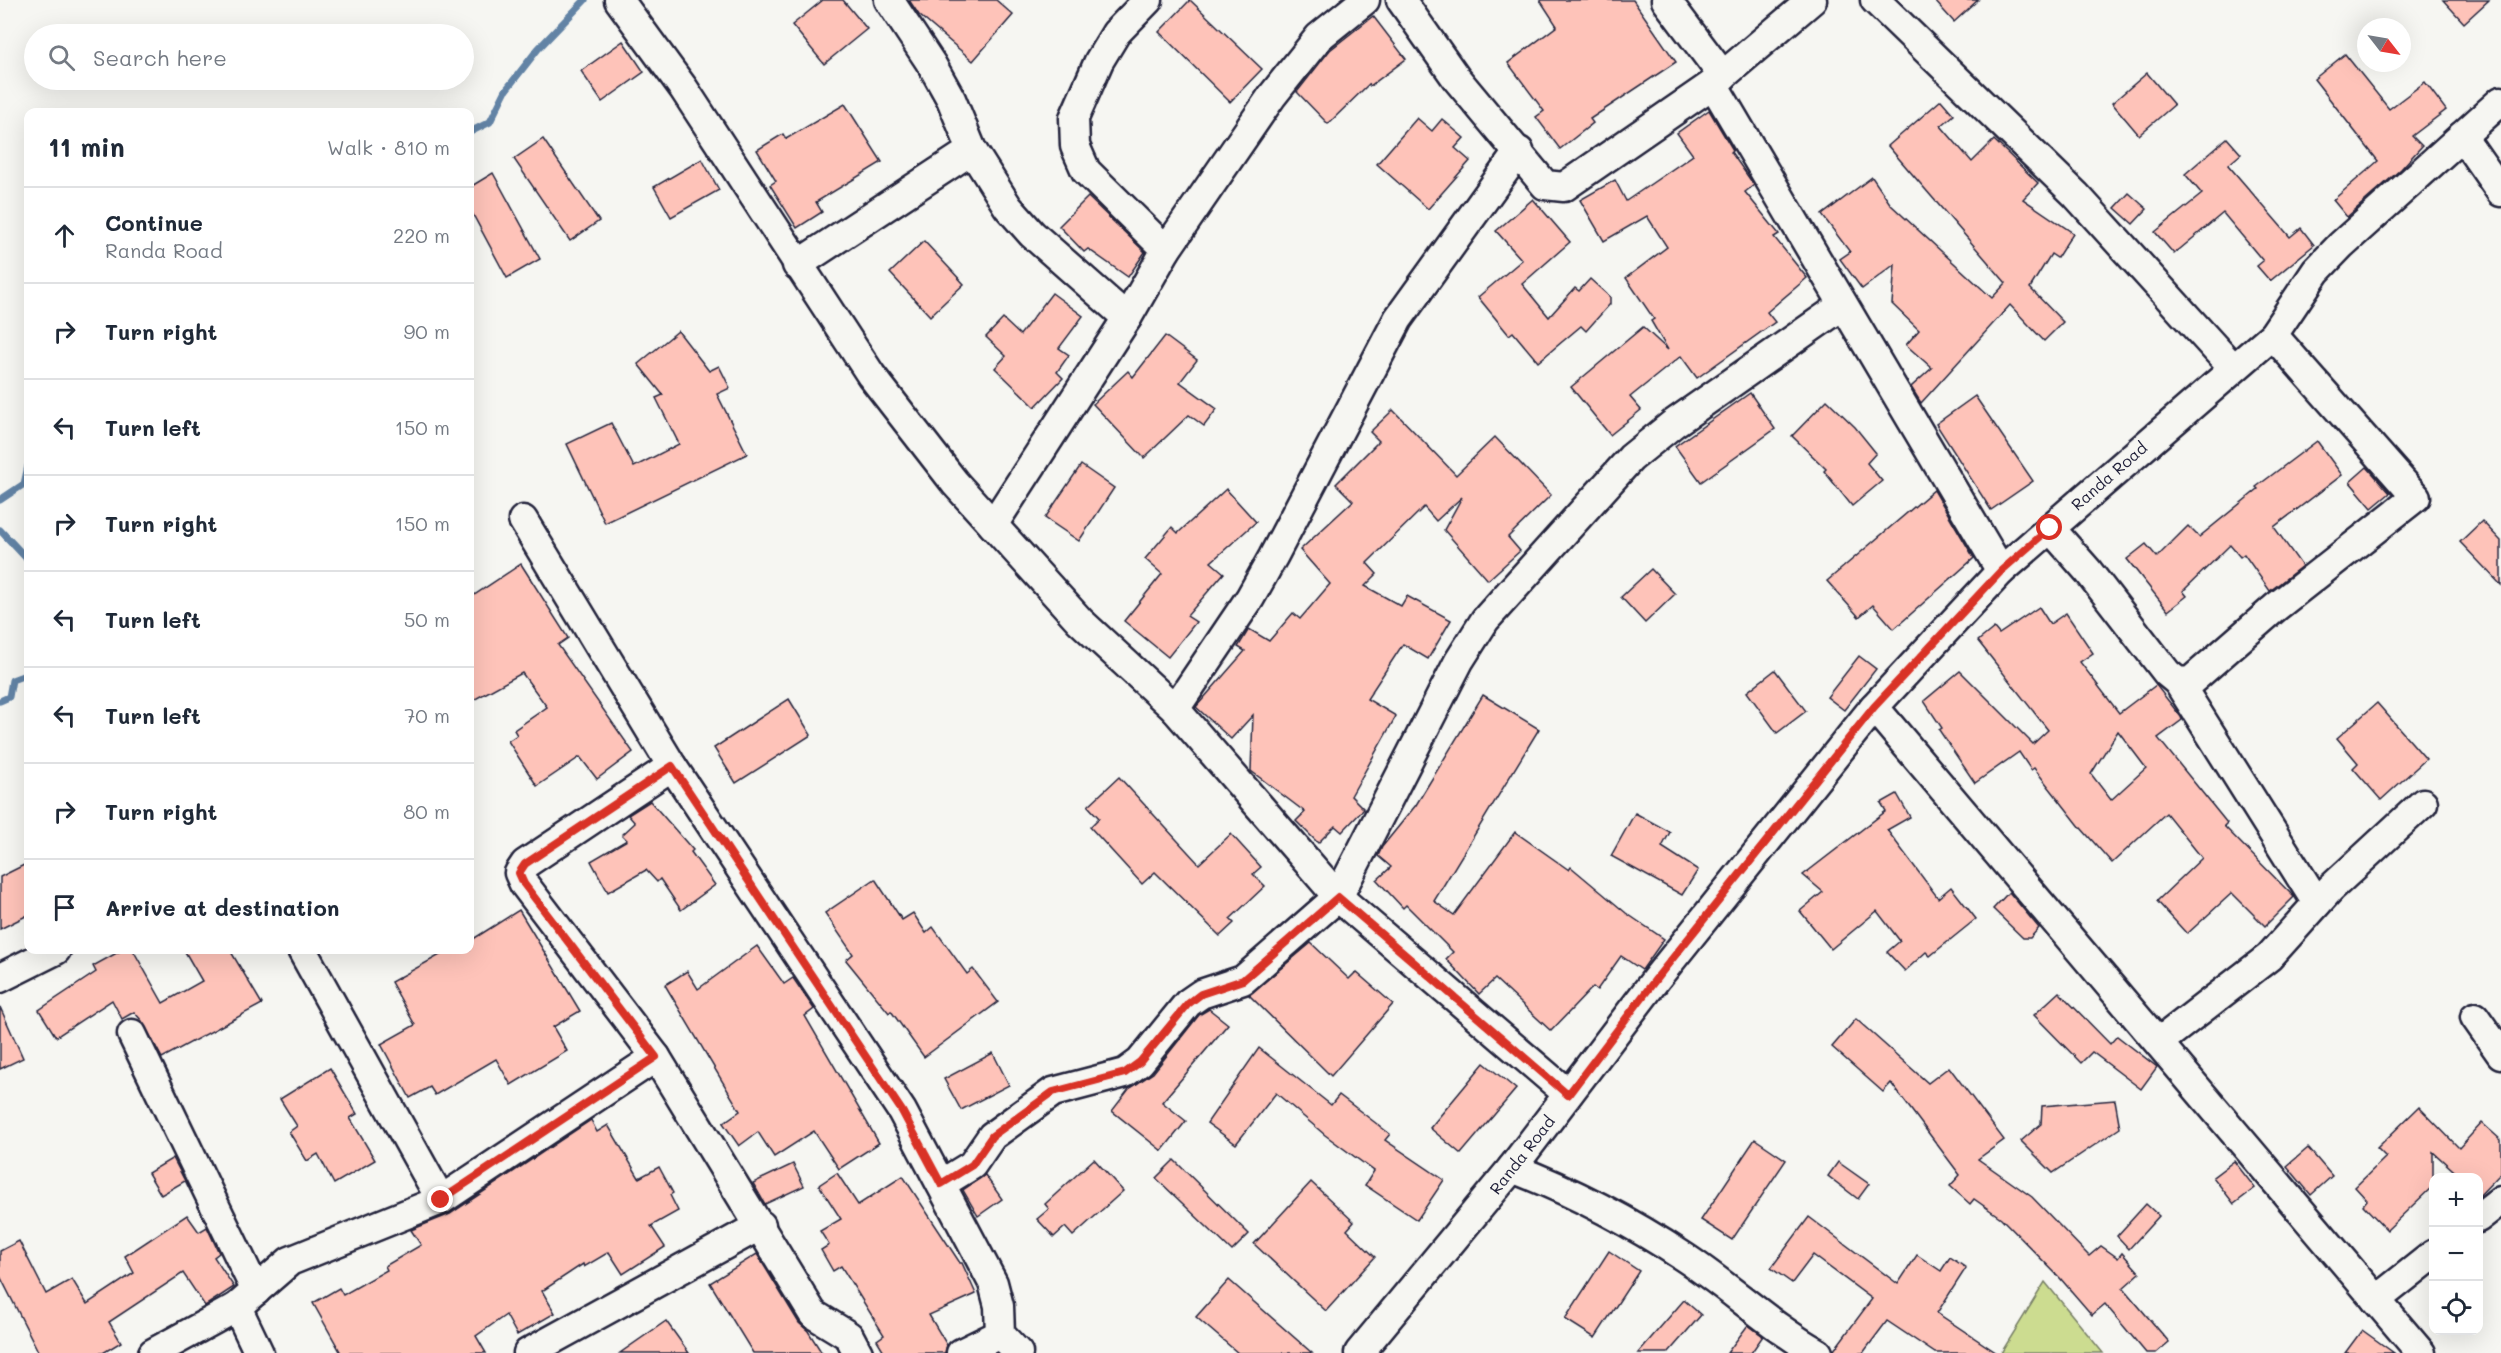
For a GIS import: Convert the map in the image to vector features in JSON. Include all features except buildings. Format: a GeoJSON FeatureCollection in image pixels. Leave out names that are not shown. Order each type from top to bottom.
{"type":"FeatureCollection","features":[{"type":"Feature","properties":{"kind":"street"},"geometry":{"type":"LineString","coordinates":[[620,0],[684,89],[871,375],[955,483],[1080,621],[1175,709],[1338,897],[1568,1095]]}},
{"type":"Feature","properties":{"kind":"street"},"geometry":{"type":"LineString","coordinates":[[889,0],[932,65],[951,99],[972,150],[1014,214],[1032,234],[1126,318]]}},
{"type":"Feature","properties":{"kind":"street"},"geometry":{"type":"LineString","coordinates":[[1148,0],[1116,33],[1099,61],[1074,118],[1075,146],[1086,171],[1166,250]]}},
{"type":"Feature","properties":{"kind":"street"},"geometry":{"type":"LineString","coordinates":[[993,525],[1126,318],[1166,250],[1272,96],[1312,45],[1365,0]]}},
{"type":"Feature","properties":{"kind":"street"},"geometry":{"type":"LineString","coordinates":[[1401,0],[1456,78],[1545,185],[1564,187],[1718,80],[1812,0]]}},
{"type":"Feature","properties":{"kind":"street"},"geometry":{"type":"LineString","coordinates":[[1666,0],[1718,80],[1843,305],[2001,571]]}},
{"type":"Feature","properties":{"kind":"street"},"geometry":{"type":"LineString","coordinates":[[1875,0],[2076,195],[2233,368]]}},
{"type":"Feature","properties":{"kind":"street","name":"Randa Road"},"geometry":{"type":"LineString","coordinates":[[1359,1353],[1512,1168],[1656,979],[1874,707],[2001,571],[2273,335],[2316,271],[2341,245],[2501,101]]}},
{"type":"Feature","properties":{"kind":"street"},"geometry":{"type":"LineString","coordinates":[[2462,136],[2501,192]]}},
{"type":"Feature","properties":{"kind":"street"},"geometry":{"type":"LineString","coordinates":[[797,265],[972,150]]}},
{"type":"Feature","properties":{"kind":"street"},"geometry":{"type":"LineString","coordinates":[[1175,709],[1250,598],[1398,319],[1519,151]]}},
{"type":"Feature","properties":{"kind":"street"},"geometry":{"type":"LineString","coordinates":[[941,1184],[972,1165],[992,1136],[1053,1092],[1125,1073],[1140,1062],[1188,1004],[1201,994],[1243,980],[1338,897],[1459,661],[1485,620],[1631,458],[1673,424],[1843,305]]}},
{"type":"Feature","properties":{"kind":"street"},"geometry":{"type":"LineString","coordinates":[[2178,682],[2191,681],[2276,607],[2416,497],[2273,335]]}},
{"type":"Feature","properties":{"kind":"street"},"geometry":{"type":"LineString","coordinates":[[523,520],[672,766],[902,1111],[941,1184],[993,1283],[1009,1343],[961,1353]]}},
{"type":"Feature","properties":{"kind":"street"},"geometry":{"type":"LineString","coordinates":[[2050,528],[2088,571],[2167,673],[2178,682],[2317,903]]}},
{"type":"Feature","properties":{"kind":"street"},"geometry":{"type":"LineString","coordinates":[[1874,707],[2421,1353]]}},
{"type":"Feature","properties":{"kind":"street"},"geometry":{"type":"LineString","coordinates":[[672,766],[525,864],[519,873],[524,884],[656,1057],[761,1225],[813,1314],[849,1336],[858,1353]]}},
{"type":"Feature","properties":{"kind":"street"},"geometry":{"type":"LineString","coordinates":[[2159,1042],[2263,963],[2317,903],[2423,803]]}},
{"type":"Feature","properties":{"kind":"street"},"geometry":{"type":"LineString","coordinates":[[0,978],[48,954]]}},
{"type":"Feature","properties":{"kind":"street"},"geometry":{"type":"LineString","coordinates":[[304,954],[441,1200]]}},
{"type":"Feature","properties":{"kind":"street"},"geometry":{"type":"LineString","coordinates":[[2475,1017],[2501,1054]]}},
{"type":"Feature","properties":{"kind":"street"},"geometry":{"type":"LineString","coordinates":[[132,1034],[247,1299],[260,1353]]}},
{"type":"Feature","properties":{"kind":"street"},"geometry":{"type":"LineString","coordinates":[[153,1353],[247,1299],[290,1262],[441,1200],[656,1057]]}},
{"type":"Feature","properties":{"kind":"street"},"geometry":{"type":"LineString","coordinates":[[1512,1168],[1571,1191],[1633,1226],[1685,1258],[1797,1341],[1818,1353]]}},
{"type":"Feature","properties":{"kind":"street"},"geometry":{"type":"LineString","coordinates":[[2483,1214],[2501,1200]]}},
{"type":"Feature","properties":{"kind":"street"},"geometry":{"type":"LineString","coordinates":[[528,1353],[761,1225]]}},
{"type":"Feature","properties":{"kind":"street"},"geometry":{"type":"LineString","coordinates":[[2376,1300],[2429,1257]]}},
{"type":"Feature","properties":{"kind":"green space"},"geometry":{"type":"Polygon","coordinates":[[[2045,1282],[2103,1353],[2001,1353],[2045,1282]]]}},
{"type":"Feature","properties":{"kind":"waterway"},"geometry":{"type":"LineString","coordinates":[[474,130],[490,122],[506,90],[538,49],[585,0]]}},
{"type":"Feature","properties":{"kind":"waterway"},"geometry":{"type":"LineString","coordinates":[[0,500],[24,484]]}},
{"type":"Feature","properties":{"kind":"waterway"},"geometry":{"type":"LineString","coordinates":[[0,530],[24,556]]}},
{"type":"Feature","properties":{"kind":"waterway"},"geometry":{"type":"LineString","coordinates":[[0,701],[9,697],[12,680],[24,676]]}},
{"type":"Feature","properties":{"kind":"route"},"geometry":{"type":"LineString","coordinates":[[441,1200],[656,1057],[524,884],[519,873],[525,864],[672,766],[902,1111],[941,1184],[972,1165],[992,1136],[1053,1092],[1125,1073],[1140,1062],[1188,1004],[1201,994],[1243,980],[1338,897],[1568,1095],[1656,979],[1874,707],[2001,571],[2050,528]]}}]}
